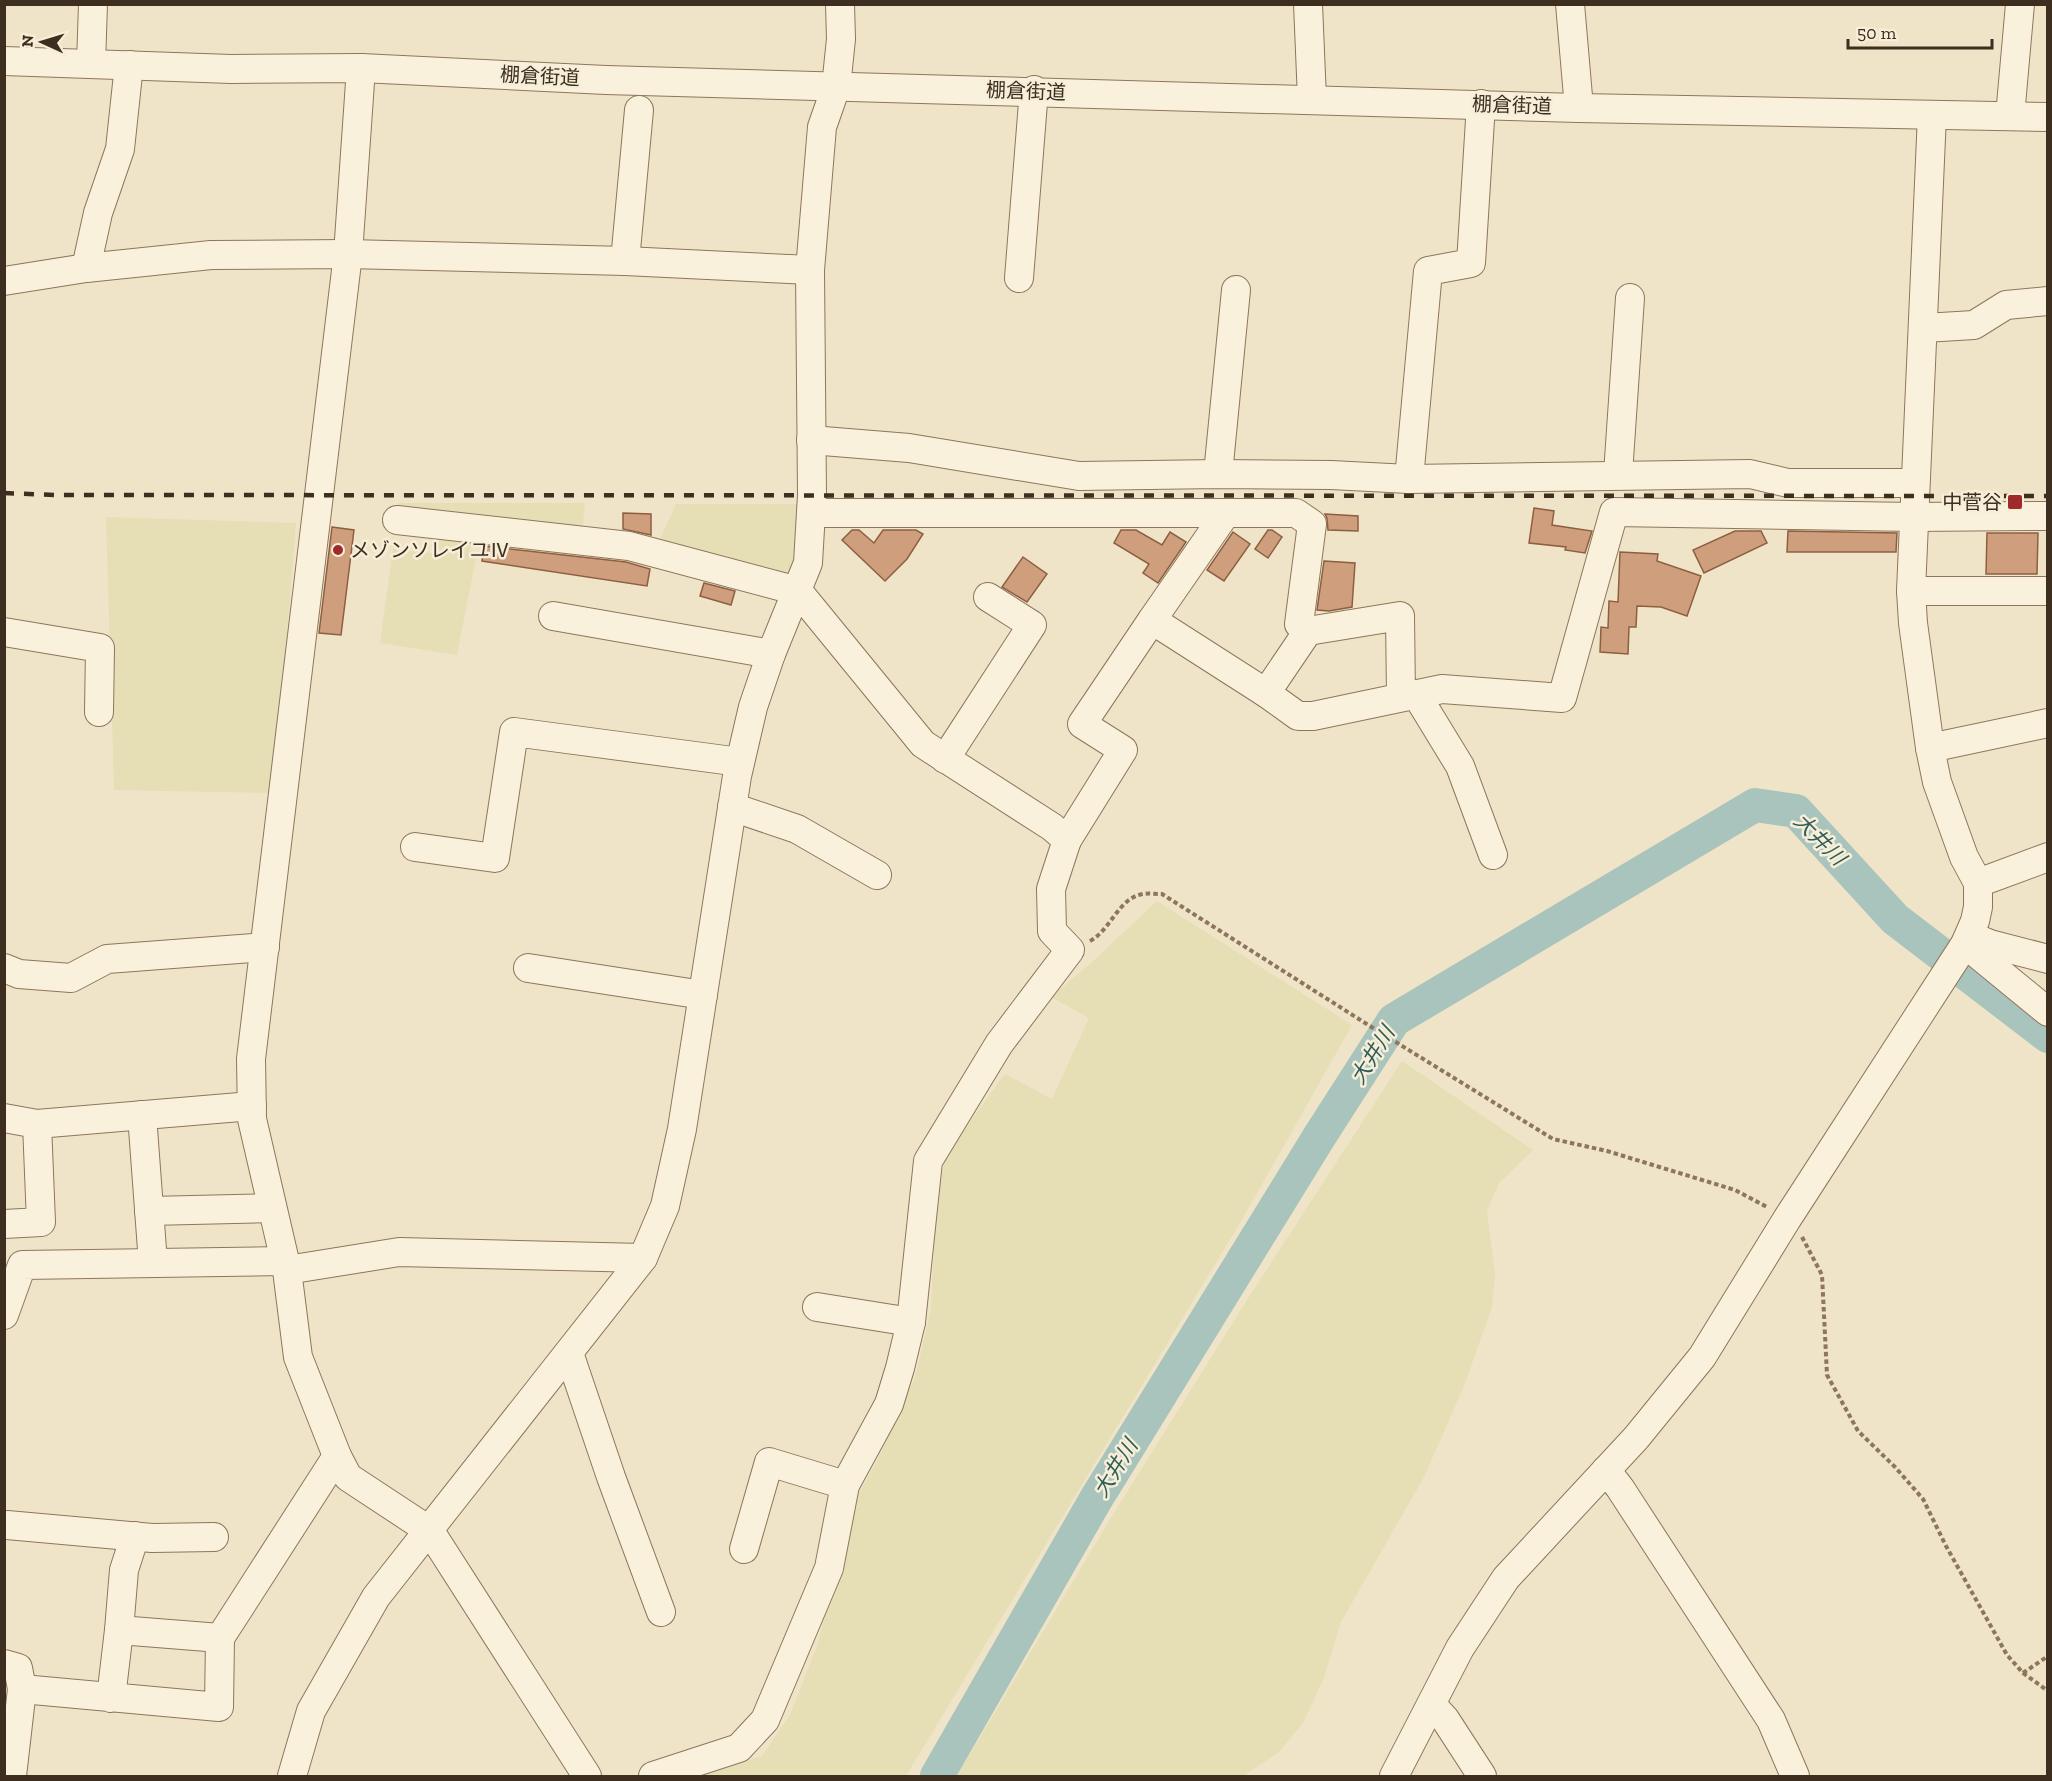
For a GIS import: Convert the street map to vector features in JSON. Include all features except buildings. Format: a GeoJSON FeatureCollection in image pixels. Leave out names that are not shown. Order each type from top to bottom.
{"type":"FeatureCollection","features":[{"type":"Feature","properties":{"kind":"street"},"geometry":{"type":"LineString","coordinates":[[92,64],[93,4]]}},
{"type":"Feature","properties":{"kind":"street"},"geometry":{"type":"LineString","coordinates":[[291,1776],[311,1711],[376,1597],[643,1258],[665,1206],[682,1129],[740,762],[753,707],[771,654],[808,563],[811,513],[810,270],[822,127],[836,87],[841,39],[840,4]]}},
{"type":"Feature","properties":{"kind":"street"},"geometry":{"type":"LineString","coordinates":[[1308,4],[1312,99]]}},
{"type":"Feature","properties":{"kind":"street"},"geometry":{"type":"LineString","coordinates":[[1570,4],[1579,108]]}},
{"type":"Feature","properties":{"kind":"street"},"geometry":{"type":"LineString","coordinates":[[2010,116],[2020,4]]}},
{"type":"Feature","properties":{"kind":"street","name":"棚倉街道"},"geometry":{"type":"LineString","coordinates":[[4,61],[231,69],[361,68],[606,80],[1034,90],[1579,108],[2048,117]]}},
{"type":"Feature","properties":{"kind":"street"},"geometry":{"type":"LineString","coordinates":[[86,268],[98,213],[120,149],[129,65]]}},
{"type":"Feature","properties":{"kind":"street"},"geometry":{"type":"LineString","coordinates":[[361,68],[348,254],[251,1059],[252,1119],[286,1265],[298,1357],[337,1456],[348,1477],[430,1531],[587,1776]]}},
{"type":"Feature","properties":{"kind":"street"},"geometry":{"type":"LineString","coordinates":[[1019,278],[1034,90]]}},
{"type":"Feature","properties":{"kind":"street"},"geometry":{"type":"LineString","coordinates":[[1409,479],[1428,271],[1472,263],[1481,104]]}},
{"type":"Feature","properties":{"kind":"street"},"geometry":{"type":"LineString","coordinates":[[625,261],[639,110]]}},
{"type":"Feature","properties":{"kind":"street"},"geometry":{"type":"LineString","coordinates":[[1394,1776],[1460,1648],[1506,1578],[1636,1438],[1702,1357],[1787,1219],[1961,949],[1978,907],[1978,883],[1964,857],[1937,782],[1930,748],[1913,623],[1911,591],[1932,115]]}},
{"type":"Feature","properties":{"kind":"street"},"geometry":{"type":"LineString","coordinates":[[4,281],[86,268],[211,255],[348,254],[625,261],[810,270]]}},
{"type":"Feature","properties":{"kind":"street"},"geometry":{"type":"LineString","coordinates":[[1218,474],[1236,290]]}},
{"type":"Feature","properties":{"kind":"street"},"geometry":{"type":"LineString","coordinates":[[1618,474],[1630,298]]}},
{"type":"Feature","properties":{"kind":"street"},"geometry":{"type":"LineString","coordinates":[[1924,328],[1974,325],[2006,305],[2048,301]]}},
{"type":"Feature","properties":{"kind":"street"},"geometry":{"type":"LineString","coordinates":[[811,440],[909,448],[1079,476],[1331,475],[1409,479],[1618,474],[1750,474],[1788,483],[1915,483]]}},
{"type":"Feature","properties":{"kind":"street"},"geometry":{"type":"LineString","coordinates":[[1152,620],[1298,716],[1313,716],[1442,689],[1562,698],[1614,512],[1913,517],[2048,516]]}},
{"type":"Feature","properties":{"kind":"street"},"geometry":{"type":"LineString","coordinates":[[811,513],[1296,513],[1312,524],[1299,624],[1308,631]]}},
{"type":"Feature","properties":{"kind":"street"},"geometry":{"type":"LineString","coordinates":[[653,1776],[739,1748],[765,1720],[829,1568],[845,1485],[889,1404],[911,1322],[928,1161],[999,1044],[1070,950],[1052,931],[1051,889],[1067,840],[1124,750],[1082,724],[1226,513]]}},
{"type":"Feature","properties":{"kind":"street"},"geometry":{"type":"LineString","coordinates":[[397,520],[629,546],[798,591],[924,744],[1052,827],[1067,840]]}},
{"type":"Feature","properties":{"kind":"street"},"geometry":{"type":"LineString","coordinates":[[1911,591],[2048,591]]}},
{"type":"Feature","properties":{"kind":"street"},"geometry":{"type":"LineString","coordinates":[[945,759],[1032,625],[988,597]]}},
{"type":"Feature","properties":{"kind":"street"},"geometry":{"type":"LineString","coordinates":[[554,616],[771,654]]}},
{"type":"Feature","properties":{"kind":"street"},"geometry":{"type":"LineString","coordinates":[[1266,693],[1308,631],[1400,616],[1409,695],[1460,766],[1492,855]]}},
{"type":"Feature","properties":{"kind":"street"},"geometry":{"type":"LineString","coordinates":[[4,632],[100,648],[99,712]]}},
{"type":"Feature","properties":{"kind":"street"},"geometry":{"type":"LineString","coordinates":[[1930,748],[2048,723]]}},
{"type":"Feature","properties":{"kind":"street"},"geometry":{"type":"LineString","coordinates":[[415,847],[495,858],[514,732],[740,762]]}},
{"type":"Feature","properties":{"kind":"street"},"geometry":{"type":"LineString","coordinates":[[732,807],[797,830],[877,874]]}},
{"type":"Feature","properties":{"kind":"street"},"geometry":{"type":"LineString","coordinates":[[1978,883],[2048,857]]}},
{"type":"Feature","properties":{"kind":"street"},"geometry":{"type":"LineString","coordinates":[[1961,949],[1990,944],[2048,959]]}},
{"type":"Feature","properties":{"kind":"street"},"geometry":{"type":"LineString","coordinates":[[4,968],[19,974],[71,978],[107,959],[265,947]]}},
{"type":"Feature","properties":{"kind":"street"},"geometry":{"type":"LineString","coordinates":[[1961,949],[2048,1011]]}},
{"type":"Feature","properties":{"kind":"street"},"geometry":{"type":"LineString","coordinates":[[528,968],[703,995]]}},
{"type":"Feature","properties":{"kind":"street"},"geometry":{"type":"LineString","coordinates":[[4,1118],[36,1124],[252,1106]]}},
{"type":"Feature","properties":{"kind":"street"},"geometry":{"type":"LineString","coordinates":[[142,1115],[153,1263]]}},
{"type":"Feature","properties":{"kind":"street"},"geometry":{"type":"LineString","coordinates":[[36,1124],[44,1265]]}},
{"type":"Feature","properties":{"kind":"street"},"geometry":{"type":"LineString","coordinates":[[149,1210],[272,1208]]}},
{"type":"Feature","properties":{"kind":"street"},"geometry":{"type":"LineString","coordinates":[[4,1224],[41,1222]]}},
{"type":"Feature","properties":{"kind":"street"},"geometry":{"type":"LineString","coordinates":[[4,1315],[22,1265],[153,1263],[286,1265],[399,1252],[643,1258]]}},
{"type":"Feature","properties":{"kind":"street"},"geometry":{"type":"LineString","coordinates":[[817,1307],[911,1322]]}},
{"type":"Feature","properties":{"kind":"street"},"geometry":{"type":"LineString","coordinates":[[569,1353],[611,1477],[661,1612]]}},
{"type":"Feature","properties":{"kind":"street"},"geometry":{"type":"LineString","coordinates":[[22,1689],[219,1707],[220,1638],[337,1456]]}},
{"type":"Feature","properties":{"kind":"street"},"geometry":{"type":"LineString","coordinates":[[744,1549],[769,1462],[845,1485]]}},
{"type":"Feature","properties":{"kind":"street"},"geometry":{"type":"LineString","coordinates":[[1606,1470],[1771,1720],[1795,1776]]}},
{"type":"Feature","properties":{"kind":"street"},"geometry":{"type":"LineString","coordinates":[[7,1525],[135,1536],[214,1537]]}},
{"type":"Feature","properties":{"kind":"street"},"geometry":{"type":"LineString","coordinates":[[111,1698],[124,1570],[135,1536]]}},
{"type":"Feature","properties":{"kind":"street"},"geometry":{"type":"LineString","coordinates":[[119,1630],[220,1638]]}},
{"type":"Feature","properties":{"kind":"street"},"geometry":{"type":"LineString","coordinates":[[4,1664],[18,1668],[22,1689],[12,1776]]}},
{"type":"Feature","properties":{"kind":"street"},"geometry":{"type":"LineString","coordinates":[[1432,1705],[1445,1719],[1482,1776]]}},
{"type":"Feature","properties":{"kind":"path"},"geometry":{"type":"LineString","coordinates":[[1070,950],[1099,937],[1130,899],[1143,894],[1162,894],[1553,1139],[1607,1151],[1735,1190],[1787,1219],[1800,1232],[1822,1275],[1827,1376],[1858,1431],[1895,1467],[1923,1499],[1946,1546],[2007,1655],[2023,1673],[2048,1690]]}},
{"type":"Feature","properties":{"kind":"path"},"geometry":{"type":"LineString","coordinates":[[2023,1673],[2048,1656]]}},
{"type":"Feature","properties":{"kind":"shaded area"},"geometry":{"type":"Polygon","coordinates":[[[398,503],[585,503],[582,532],[398,514],[398,503]]]}},
{"type":"Feature","properties":{"kind":"shaded area"},"geometry":{"type":"Polygon","coordinates":[[[676,504],[804,504],[797,551],[786,581],[656,548],[676,504]]]}},
{"type":"Feature","properties":{"kind":"shaded area"},"geometry":{"type":"Polygon","coordinates":[[[106,517],[296,523],[274,793],[114,790],[106,517]]]}},
{"type":"Feature","properties":{"kind":"shaded area"},"geometry":{"type":"Polygon","coordinates":[[[439,527],[473,533],[470,551],[477,553],[457,655],[380,643],[393,549],[432,553],[439,527]]]}},
{"type":"Feature","properties":{"kind":"shaded area"},"geometry":{"type":"Polygon","coordinates":[[[1157,901],[1352,1025],[1243,1218],[906,1776],[692,1776],[762,1756],[790,1715],[817,1646],[853,1504],[876,1463],[915,1378],[931,1308],[935,1215],[945,1156],[1005,1074],[1052,1099],[1089,1018],[1051,997],[1157,901]]]}},
{"type":"Feature","properties":{"kind":"shaded area"},"geometry":{"type":"Polygon","coordinates":[[[1402,1061],[1533,1150],[1499,1183],[1487,1211],[1495,1273],[1492,1307],[1464,1386],[1424,1477],[1341,1622],[1324,1678],[1303,1723],[1279,1752],[1243,1776],[957,1776],[1109,1521],[1247,1300],[1402,1061]]]}},
{"type":"Feature","properties":{"kind":"waterway","name":"大井川"},"geometry":{"type":"LineString","coordinates":[[937,1776],[1096,1499],[1319,1137],[1394,1020],[1755,805],[1796,811],[1895,919],[2048,1036]]}},
{"type":"Feature","properties":{"kind":"railway"},"geometry":{"type":"LineString","coordinates":[[4,493],[57,495],[2048,496]]}},
{"type":"Feature","properties":{"kind":"place","name":"中菅谷"},"geometry":{"type":"Point","coordinates":[2015,502]}},
{"type":"Feature","properties":{"kind":"place","name":"メゾンソレイユⅣ"},"geometry":{"type":"Point","coordinates":[338,550]}}]}
